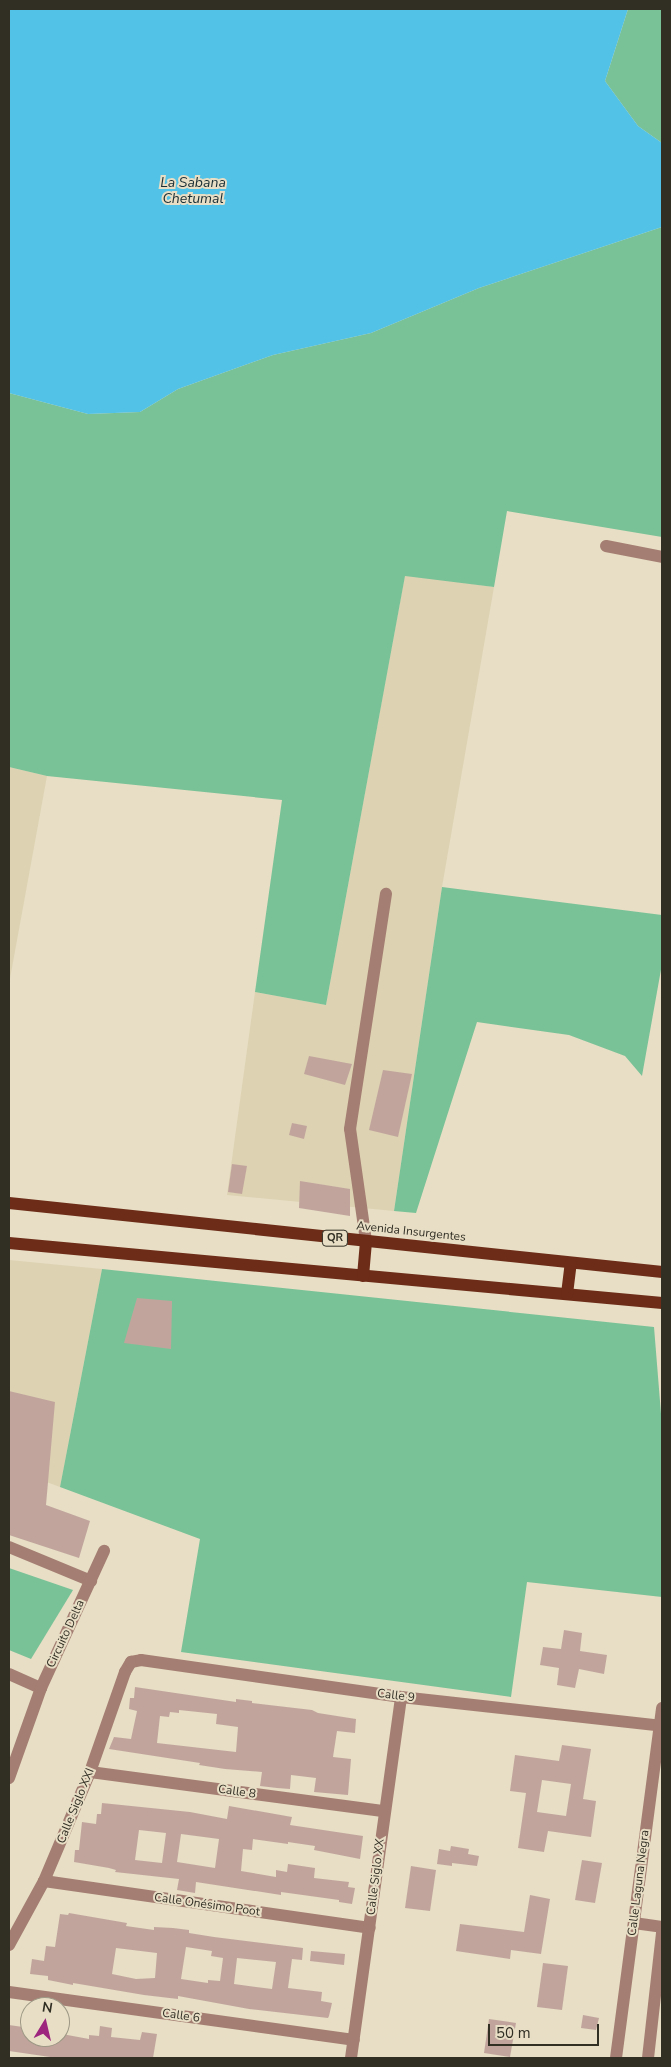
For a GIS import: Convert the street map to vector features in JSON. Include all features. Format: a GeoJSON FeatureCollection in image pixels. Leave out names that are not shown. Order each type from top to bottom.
{"type":"FeatureCollection","features":[{"type":"Feature","properties":{"kind":"main road","name":"Avenida Insurgentes"},"geometry":{"type":"LineString","coordinates":[[9,1203],[662,1272]]}},
{"type":"Feature","properties":{"kind":"main road"},"geometry":{"type":"LineString","coordinates":[[363,1276],[366,1241]]}},
{"type":"Feature","properties":{"kind":"main road"},"geometry":{"type":"LineString","coordinates":[[9,1242],[662,1303]]}},
{"type":"Feature","properties":{"kind":"main road"},"geometry":{"type":"LineString","coordinates":[[567,1294],[571,1263]]}},
{"type":"Feature","properties":{"kind":"street"},"geometry":{"type":"LineString","coordinates":[[606,546],[662,557]]}},
{"type":"Feature","properties":{"kind":"street"},"geometry":{"type":"LineString","coordinates":[[366,1241],[350,1130],[386,894]]}},
{"type":"Feature","properties":{"kind":"street"},"geometry":{"type":"LineString","coordinates":[[9,1547],[91,1580]]}},
{"type":"Feature","properties":{"kind":"street","name":"Circuito Delta"},"geometry":{"type":"LineString","coordinates":[[9,1778],[41,1688],[104,1552]]}},
{"type":"Feature","properties":{"kind":"street","name":"Calle 9"},"geometry":{"type":"LineString","coordinates":[[131,1662],[141,1660],[401,1697],[661,1726]]}},
{"type":"Feature","properties":{"kind":"street","name":"Calle Siglo XXI"},"geometry":{"type":"LineString","coordinates":[[9,1945],[44,1882],[90,1772],[125,1672],[131,1662]]}},
{"type":"Feature","properties":{"kind":"street"},"geometry":{"type":"LineString","coordinates":[[9,1674],[41,1688]]}},
{"type":"Feature","properties":{"kind":"street","name":"Calle Siglo XX"},"geometry":{"type":"LineString","coordinates":[[351,2058],[401,1697]]}},
{"type":"Feature","properties":{"kind":"street","name":"Calle Laguna Negra"},"geometry":{"type":"LineString","coordinates":[[616,2058],[662,1708]]}},
{"type":"Feature","properties":{"kind":"street","name":"Calle 8"},"geometry":{"type":"LineString","coordinates":[[90,1772],[384,1811]]}},
{"type":"Feature","properties":{"kind":"street","name":"Calle Onésimo Poot"},"geometry":{"type":"LineString","coordinates":[[44,1882],[370,1928]]}},
{"type":"Feature","properties":{"kind":"street"},"geometry":{"type":"LineString","coordinates":[[634,1923],[662,1927]]}},
{"type":"Feature","properties":{"kind":"street"},"geometry":{"type":"LineString","coordinates":[[648,2058],[662,1933]]}},
{"type":"Feature","properties":{"kind":"street","name":"Calle 6"},"geometry":{"type":"LineString","coordinates":[[9,1992],[354,2040]]}},
{"type":"Feature","properties":{"kind":"shaded area"},"geometry":{"type":"Polygon","coordinates":[[[405,575],[494,587],[442,887],[394,1211],[227,1195],[255,992],[326,1005],[405,575]]]}},
{"type":"Feature","properties":{"kind":"shaded area"},"geometry":{"type":"Polygon","coordinates":[[[9,767],[47,776],[9,984],[9,767]]]}},
{"type":"Feature","properties":{"kind":"shaded area"},"geometry":{"type":"Polygon","coordinates":[[[9,1260],[102,1269],[60,1487],[9,1468],[9,1260]]]}},
{"type":"Feature","properties":{"kind":"green space"},"geometry":{"type":"Polygon","coordinates":[[[628,9],[662,9],[662,143],[638,126],[605,81],[628,9]]]}},
{"type":"Feature","properties":{"kind":"green space"},"geometry":{"type":"Polygon","coordinates":[[[662,227],[662,537],[507,511],[494,587],[405,576],[326,1005],[255,992],[282,800],[47,776],[9,767],[9,393],[88,414],[140,412],[178,389],[273,355],[371,333],[479,288],[662,227]]]}},
{"type":"Feature","properties":{"kind":"green space"},"geometry":{"type":"Polygon","coordinates":[[[442,887],[662,915],[662,964],[642,1076],[625,1056],[569,1035],[477,1022],[416,1213],[394,1211],[442,887]]]}},
{"type":"Feature","properties":{"kind":"green space"},"geometry":{"type":"Polygon","coordinates":[[[102,1269],[654,1327],[662,1426],[662,1597],[527,1582],[511,1697],[181,1652],[200,1539],[60,1487],[102,1269]]]}},
{"type":"Feature","properties":{"kind":"green space"},"geometry":{"type":"Polygon","coordinates":[[[9,1568],[73,1590],[31,1659],[9,1650],[9,1568]]]}},
{"type":"Feature","properties":{"kind":"water","name":"La Sabana Chetumal"},"geometry":{"type":"Polygon","coordinates":[[[9,9],[628,9],[605,81],[638,126],[662,143],[662,227],[479,288],[371,333],[273,355],[178,389],[140,412],[88,414],[9,393],[9,9]]]}},
{"type":"Feature","properties":{"kind":"building"},"geometry":{"type":"Polygon","coordinates":[[[309,1056],[352,1064],[345,1085],[304,1074],[309,1056]]]}},
{"type":"Feature","properties":{"kind":"building"},"geometry":{"type":"Polygon","coordinates":[[[383,1070],[412,1074],[398,1137],[369,1130],[383,1070]]]}},
{"type":"Feature","properties":{"kind":"building"},"geometry":{"type":"Polygon","coordinates":[[[292,1123],[307,1126],[304,1139],[289,1135],[292,1123]]]}},
{"type":"Feature","properties":{"kind":"building"},"geometry":{"type":"Polygon","coordinates":[[[232,1164],[247,1166],[242,1194],[228,1192],[232,1164]]]}},
{"type":"Feature","properties":{"kind":"building"},"geometry":{"type":"Polygon","coordinates":[[[300,1181],[350,1189],[350,1216],[299,1208],[300,1181]]]}},
{"type":"Feature","properties":{"kind":"building"},"geometry":{"type":"Polygon","coordinates":[[[137,1298],[172,1301],[171,1349],[124,1343],[137,1298]]]}},
{"type":"Feature","properties":{"kind":"building"},"geometry":{"type":"Polygon","coordinates":[[[9,1391],[55,1402],[46,1505],[90,1521],[79,1558],[9,1535],[9,1391]]]}},
{"type":"Feature","properties":{"kind":"building"},"geometry":{"type":"Polygon","coordinates":[[[564,1630],[582,1633],[580,1651],[607,1655],[604,1674],[579,1669],[575,1688],[557,1685],[559,1668],[540,1665],[543,1647],[561,1649],[564,1630]]]}},
{"type":"Feature","properties":{"kind":"building"},"geometry":{"type":"Polygon","coordinates":[[[135,1687],[236,1702],[236,1699],[252,1701],[252,1703],[312,1710],[318,1713],[356,1719],[355,1733],[337,1731],[333,1757],[351,1759],[348,1795],[314,1792],[316,1778],[291,1775],[290,1789],[260,1786],[262,1772],[225,1769],[199,1765],[200,1763],[109,1749],[114,1737],[131,1739],[137,1711],[129,1709],[130,1698],[134,1698],[135,1687]],[[179,1710],[179,1713],[170,1712],[169,1717],[160,1716],[157,1743],[236,1752],[238,1727],[216,1724],[217,1714],[179,1710]]]}},
{"type":"Feature","properties":{"kind":"building"},"geometry":{"type":"Polygon","coordinates":[[[562,1745],[591,1749],[583,1799],[596,1801],[591,1837],[548,1831],[544,1852],[518,1848],[526,1793],[510,1791],[515,1755],[559,1761],[562,1745]],[[542,1780],[537,1812],[566,1816],[571,1784],[542,1780]]]}},
{"type":"Feature","properties":{"kind":"building"},"geometry":{"type":"Polygon","coordinates":[[[102,1803],[190,1812],[227,1819],[229,1806],[292,1817],[290,1825],[363,1836],[360,1859],[314,1850],[315,1846],[253,1839],[252,1850],[243,1849],[241,1871],[276,1877],[276,1870],[287,1872],[288,1864],[315,1868],[314,1878],[349,1882],[348,1887],[355,1888],[352,1904],[339,1902],[339,1900],[281,1892],[281,1895],[196,1882],[195,1893],[177,1890],[179,1879],[115,1872],[116,1870],[109,1868],[74,1862],[75,1850],[79,1850],[82,1822],[96,1824],[97,1814],[101,1814],[102,1803]],[[139,1830],[135,1860],[162,1863],[166,1833],[139,1830]],[[181,1834],[177,1862],[215,1868],[219,1839],[181,1834]]]}},
{"type":"Feature","properties":{"kind":"building"},"geometry":{"type":"Polygon","coordinates":[[[451,1846],[469,1849],[468,1854],[479,1856],[477,1866],[452,1863],[452,1866],[437,1864],[439,1849],[450,1851],[451,1846]]]}},
{"type":"Feature","properties":{"kind":"building"},"geometry":{"type":"Polygon","coordinates":[[[582,1860],[602,1863],[595,1903],[575,1900],[582,1860]]]}},
{"type":"Feature","properties":{"kind":"building"},"geometry":{"type":"Polygon","coordinates":[[[411,1866],[436,1870],[430,1911],[405,1908],[411,1866]]]}},
{"type":"Feature","properties":{"kind":"building"},"geometry":{"type":"Polygon","coordinates":[[[530,1895],[550,1899],[541,1954],[511,1950],[510,1959],[456,1951],[460,1924],[524,1932],[530,1895]]]}},
{"type":"Feature","properties":{"kind":"building"},"geometry":{"type":"Polygon","coordinates":[[[69,1913],[127,1923],[126,1926],[154,1930],[154,1927],[173,1928],[214,1937],[303,1948],[302,1960],[292,1959],[288,1988],[322,1992],[321,2001],[332,2003],[329,2016],[328,2018],[249,2009],[178,1996],[178,1999],[144,1995],[73,1983],[73,1985],[48,1980],[48,1976],[30,1974],[32,1959],[44,1961],[46,1946],[55,1947],[60,1914],[68,1915],[69,1913]],[[186,1947],[181,1979],[208,1983],[208,1980],[220,1981],[223,1958],[211,1956],[212,1951],[186,1947]],[[116,1948],[112,1974],[136,1979],[155,1978],[157,1953],[116,1948]],[[237,1958],[234,1984],[272,1989],[276,1962],[237,1958]]]}},
{"type":"Feature","properties":{"kind":"building"},"geometry":{"type":"Polygon","coordinates":[[[311,1951],[345,1954],[344,1965],[310,1961],[311,1951]]]}},
{"type":"Feature","properties":{"kind":"building"},"geometry":{"type":"Polygon","coordinates":[[[543,1963],[568,1966],[562,2010],[537,2007],[543,1963]]]}},
{"type":"Feature","properties":{"kind":"building"},"geometry":{"type":"Polygon","coordinates":[[[583,2015],[599,2018],[596,2030],[581,2028],[583,2015]]]}},
{"type":"Feature","properties":{"kind":"building"},"geometry":{"type":"Polygon","coordinates":[[[489,2019],[516,2023],[510,2057],[484,2053],[489,2019]]]}},
{"type":"Feature","properties":{"kind":"building"},"geometry":{"type":"Polygon","coordinates":[[[9,2025],[20,2027],[20,2047],[70,2047],[70,2035],[89,2039],[89,2035],[99,2036],[100,2026],[112,2028],[111,2037],[140,2040],[142,2032],[157,2034],[153,2058],[57,2058],[9,2051],[9,2025]]]}}]}
